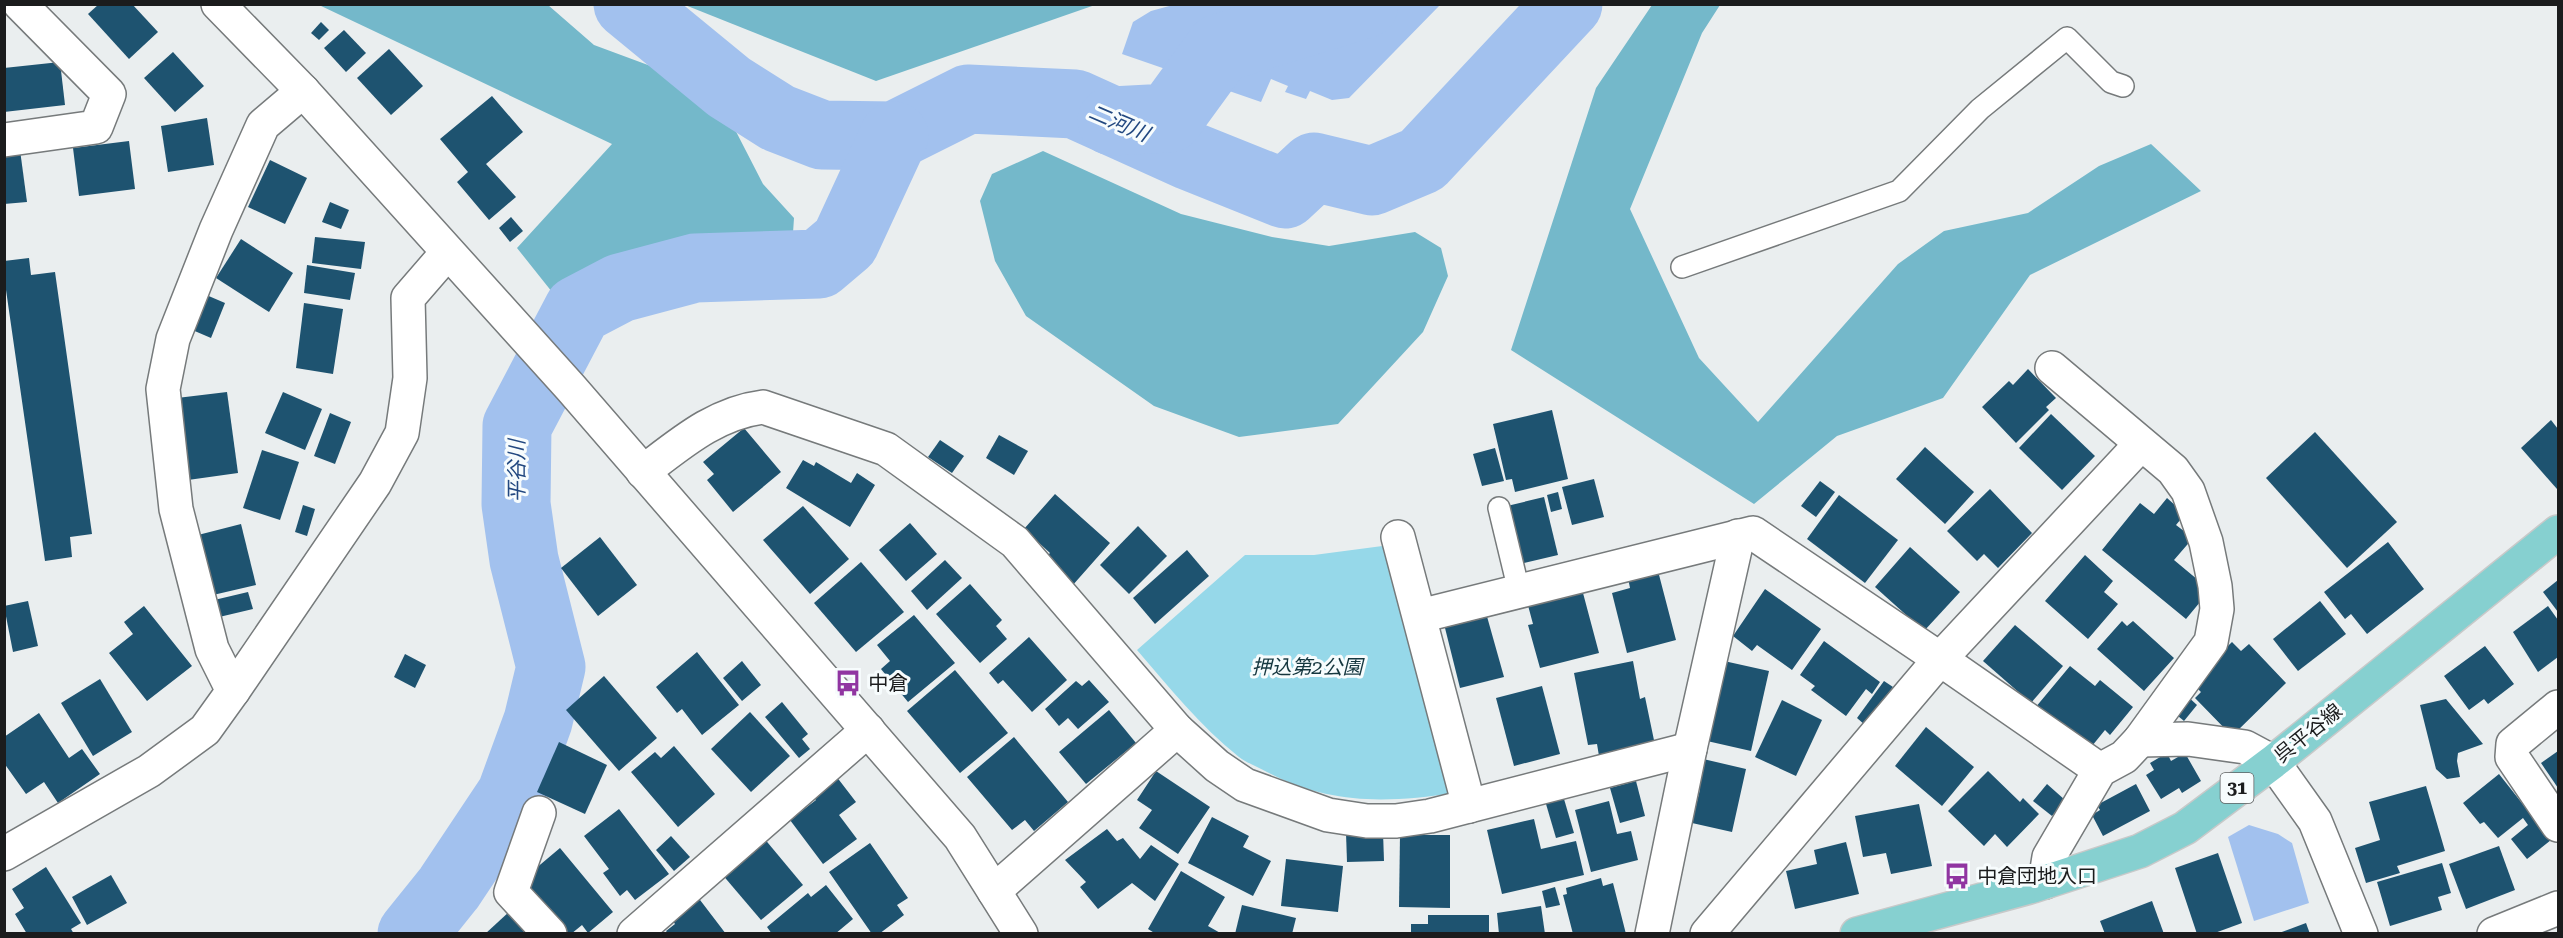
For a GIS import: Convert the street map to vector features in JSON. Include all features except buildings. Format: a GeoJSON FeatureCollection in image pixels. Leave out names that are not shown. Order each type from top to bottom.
{"type":"FeatureCollection","features":[{"type":"Feature","properties":{"kind":"main road","name":"呉平谷線"},"geometry":{"type":"LineString","coordinates":[[1857,933],[2045,882],[2140,851],[2176,832],[2273,762],[2559,532]]}},
{"type":"Feature","properties":{"kind":"street"},"geometry":{"type":"LineString","coordinates":[[4,140],[96,127],[109,94],[20,4]]}},
{"type":"Feature","properties":{"kind":"street"},"geometry":{"type":"LineString","coordinates":[[218,4],[303,91],[571,388],[868,730],[960,837],[1021,933]]}},
{"type":"Feature","properties":{"kind":"street"},"geometry":{"type":"LineString","coordinates":[[233,691],[212,649],[176,509],[163,389],[173,339],[216,230],[263,125],[303,91]]}},
{"type":"Feature","properties":{"kind":"street"},"geometry":{"type":"LineString","coordinates":[[4,854],[149,771],[205,730],[375,483],[402,433],[410,378],[408,298],[447,253]]}},
{"type":"Feature","properties":{"kind":"street"},"geometry":{"type":"LineString","coordinates":[[2045,882],[2049,857],[2100,770],[2124,757],[2140,740],[2211,642],[2217,609],[2206,542],[2188,491],[2173,470],[2052,368]]}},
{"type":"Feature","properties":{"kind":"street"},"geometry":{"type":"LineString","coordinates":[[644,472],[692,435],[727,415],[763,406],[886,449],[1015,542],[1177,730],[1217,766],[1245,785],[1328,815],[1367,821],[1396,821],[1430,816],[1690,749]]}},
{"type":"Feature","properties":{"kind":"street"},"geometry":{"type":"LineString","coordinates":[[1707,933],[1940,659],[2141,444]]}},
{"type":"Feature","properties":{"kind":"street"},"geometry":{"type":"LineString","coordinates":[[1420,616],[1753,532],[2100,770]]}},
{"type":"Feature","properties":{"kind":"street"},"geometry":{"type":"LineString","coordinates":[[1652,933],[1690,749],[1738,536]]}},
{"type":"Feature","properties":{"kind":"street"},"geometry":{"type":"LineString","coordinates":[[1398,537],[1469,806]]}},
{"type":"Feature","properties":{"kind":"street"},"geometry":{"type":"LineString","coordinates":[[2559,707],[2513,744],[2512,757],[2559,825]]}},
{"type":"Feature","properties":{"kind":"street"},"geometry":{"type":"LineString","coordinates":[[634,933],[868,730]]}},
{"type":"Feature","properties":{"kind":"street"},"geometry":{"type":"LineString","coordinates":[[994,891],[1177,730]]}},
{"type":"Feature","properties":{"kind":"street"},"geometry":{"type":"LineString","coordinates":[[2140,740],[2188,739],[2245,747],[2273,762],[2315,821],[2361,933]]}},
{"type":"Feature","properties":{"kind":"street"},"geometry":{"type":"LineString","coordinates":[[539,813],[511,892],[550,933]]}},
{"type":"Feature","properties":{"kind":"street"},"geometry":{"type":"LineString","coordinates":[[2494,933],[2559,908]]}},
{"type":"Feature","properties":{"kind":"lane"},"geometry":{"type":"LineString","coordinates":[[1682,267],[1899,191],[1980,109],[2067,38],[2111,82],[2122,86]]}},
{"type":"Feature","properties":{"kind":"lane"},"geometry":{"type":"LineString","coordinates":[[1499,508],[1519,591]]}},
{"type":"Feature","properties":{"kind":"green space","name":"押込第2公園"},"geometry":{"type":"Polygon","coordinates":[[[1390,545],[1455,793],[1405,799],[1359,799],[1313,791],[1290,783],[1245,761],[1225,745],[1185,706],[1137,650],[1245,555],[1314,555],[1390,545]]]}},
{"type":"Feature","properties":{"kind":"shaded area"},"geometry":{"type":"Polygon","coordinates":[[[319,5],[548,5],[594,45],[710,88],[727,114],[763,184],[794,218],[793,233],[734,249],[679,245],[560,302],[517,248],[612,144],[319,5]]]}},
{"type":"Feature","properties":{"kind":"shaded area"},"geometry":{"type":"Polygon","coordinates":[[[685,5],[1095,5],[876,81],[685,5]]]}},
{"type":"Feature","properties":{"kind":"shaded area"},"geometry":{"type":"Polygon","coordinates":[[[1173,5],[1440,5],[1349,98],[1332,100],[1310,91],[1306,99],[1285,92],[1288,86],[1271,79],[1261,102],[1122,54],[1133,22],[1151,11],[1173,5]]]}},
{"type":"Feature","properties":{"kind":"shaded area"},"geometry":{"type":"Polygon","coordinates":[[[1652,5],[1720,5],[1702,33],[1630,209],[1699,358],[1758,422],[1898,264],[1944,231],[2028,213],[2099,166],[2151,144],[2201,191],[2030,275],[1943,398],[1837,436],[1754,504],[1511,350],[1596,88],[1652,5]]]}},
{"type":"Feature","properties":{"kind":"shaded area"},"geometry":{"type":"Polygon","coordinates":[[[1043,151],[1181,214],[1272,237],[1329,246],[1415,232],[1441,248],[1448,276],[1423,332],[1338,424],[1239,437],[1154,406],[1026,316],[995,261],[980,201],[992,174],[1043,151]]]}},
{"type":"Feature","properties":{"kind":"shaded area"},"geometry":{"type":"Polygon","coordinates":[[[2249,825],[2278,834],[2292,843],[2309,903],[2254,921],[2228,837],[2249,825]]]}},
{"type":"Feature","properties":{"kind":"waterway","name":"二河川"},"geometry":{"type":"LineString","coordinates":[[628,4],[729,87],[778,118],[822,135],[894,136],[968,99],[1075,104],[1190,156],[1285,194],[1314,167],[1372,181],[1422,160],[1568,4]]}},
{"type":"Feature","properties":{"kind":"waterway"},"geometry":{"type":"LineString","coordinates":[[1112,121],[1169,118],[1220,48],[1364,4]]}},
{"type":"Feature","properties":{"kind":"waterway","name":"平谷川"},"geometry":{"type":"LineString","coordinates":[[412,934],[449,888],[511,795],[538,721],[551,667],[524,560],[516,504],[517,426],[578,310],[620,288],[695,268],[819,264],[845,242],[894,136]]}},
{"type":"Feature","properties":{"kind":"place","name":"中倉"},"geometry":{"type":"Point","coordinates":[848,683]}},
{"type":"Feature","properties":{"kind":"place","name":"中倉団地入口"},"geometry":{"type":"Point","coordinates":[1957,876]}}]}
